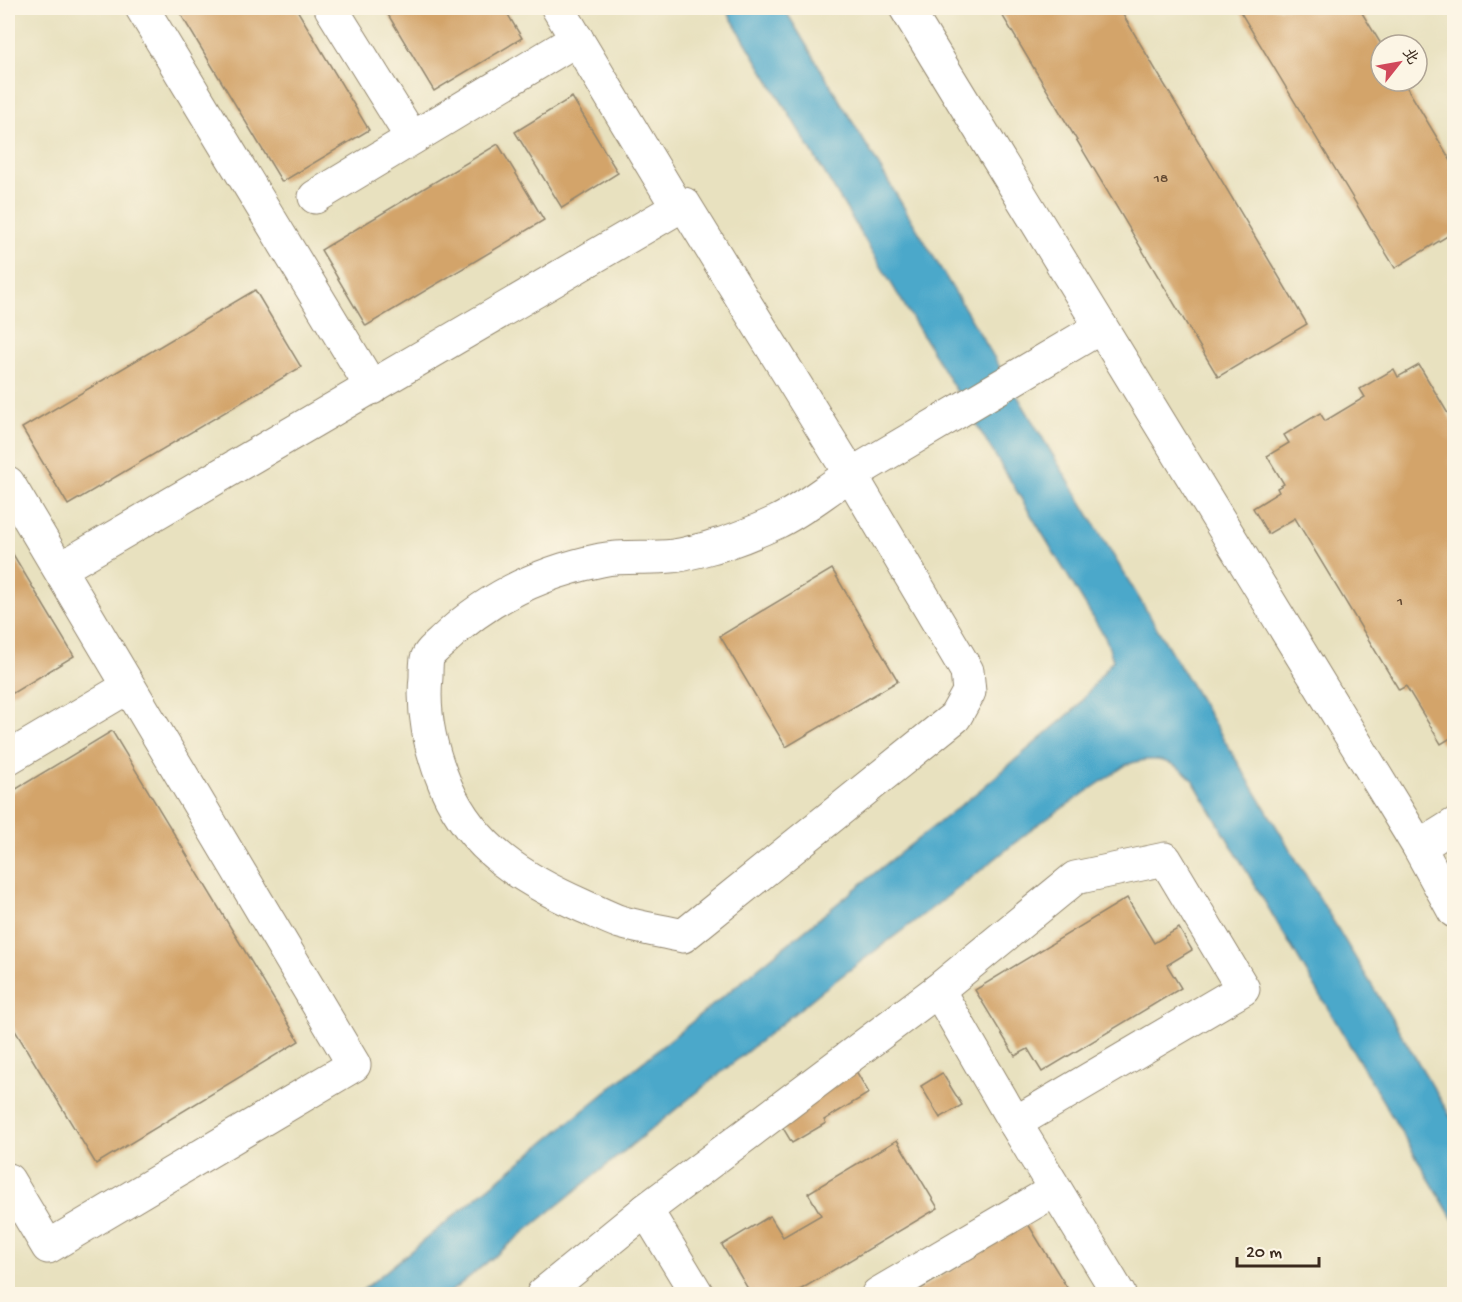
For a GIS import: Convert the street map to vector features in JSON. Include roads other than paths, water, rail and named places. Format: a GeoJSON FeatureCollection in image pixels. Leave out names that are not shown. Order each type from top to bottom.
{"type":"FeatureCollection","features":[{"type":"Feature","properties":{"kind":"street"},"geometry":{"type":"LineString","coordinates":[[142,8],[372,388]]}},
{"type":"Feature","properties":{"kind":"street"},"geometry":{"type":"LineString","coordinates":[[332,8],[412,138]]}},
{"type":"Feature","properties":{"kind":"street"},"geometry":{"type":"LineString","coordinates":[[558,8],[678,208]]}},
{"type":"Feature","properties":{"kind":"street"},"geometry":{"type":"LineString","coordinates":[[906,8],[1419,847],[1455,911]]}},
{"type":"Feature","properties":{"kind":"street"},"geometry":{"type":"LineString","coordinates":[[315,197],[577,39]]}},
{"type":"Feature","properties":{"kind":"street"},"geometry":{"type":"LineString","coordinates":[[60,569],[684,204],[851,475],[967,671],[969,692],[956,717],[683,936],[620,922],[563,897],[536,884],[510,867],[487,847],[450,796],[430,742],[425,714],[428,657],[478,612],[507,593],[538,578],[604,559],[673,556],[722,544],[778,522],[851,475],[1101,327]]}},
{"type":"Feature","properties":{"kind":"street"},"geometry":{"type":"LineString","coordinates":[[8,483],[354,1065],[48,1247],[8,1180]]}},
{"type":"Feature","properties":{"kind":"street"},"geometry":{"type":"LineString","coordinates":[[8,758],[128,687]]}},
{"type":"Feature","properties":{"kind":"street"},"geometry":{"type":"LineString","coordinates":[[1419,847],[1455,825]]}},
{"type":"Feature","properties":{"kind":"street"},"geometry":{"type":"LineString","coordinates":[[543,1294],[646,1210],[938,990],[1075,878],[1165,859],[1243,989],[1015,1124]]}},
{"type":"Feature","properties":{"kind":"street"},"geometry":{"type":"LineString","coordinates":[[938,990],[1015,1124],[1119,1294]]}},
{"type":"Feature","properties":{"kind":"street"},"geometry":{"type":"LineString","coordinates":[[878,1294],[1056,1190]]}},
{"type":"Feature","properties":{"kind":"street"},"geometry":{"type":"LineString","coordinates":[[646,1210],[697,1294]]}},
{"type":"Feature","properties":{"kind":"water"},"geometry":{"type":"Polygon","coordinates":[[[725,8],[784,8],[1454,1122],[1454,1221],[1192,779],[1170,763],[1145,760],[1126,765],[1036,826],[956,890],[823,990],[448,1294],[358,1294],[980,790],[1076,708],[1113,660],[1106,639],[725,8]]]}}]}
